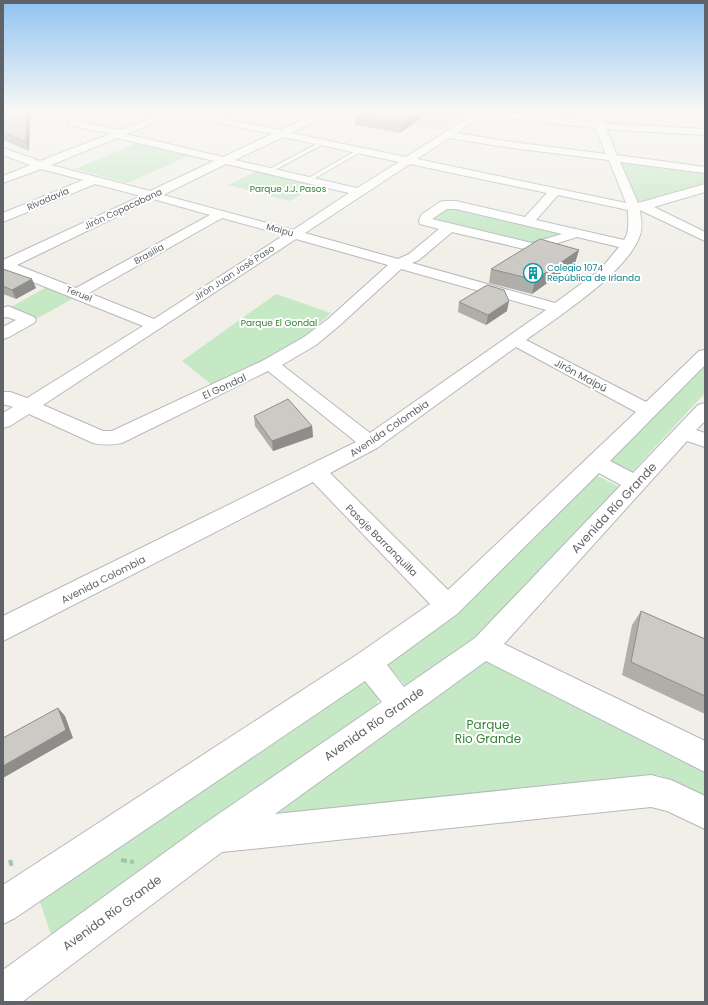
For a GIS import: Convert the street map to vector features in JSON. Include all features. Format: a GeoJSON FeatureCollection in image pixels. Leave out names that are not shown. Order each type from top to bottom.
{"type":"FeatureCollection","features":[{"type":"Feature","properties":{"kind":"street","name":"Maipu"},"geometry":{"type":"LineString","coordinates":[[21,158],[40,165],[294,234],[558,309]]}},
{"type":"Feature","properties":{"kind":"street"},"geometry":{"type":"LineString","coordinates":[[3,180],[58,158]]}},
{"type":"Feature","properties":{"kind":"street"},"geometry":{"type":"LineString","coordinates":[[215,158],[358,192]]}},
{"type":"Feature","properties":{"kind":"street","name":"Jirón Copacabana"},"geometry":{"type":"LineString","coordinates":[[4,265],[229,158]]}},
{"type":"Feature","properties":{"kind":"street"},"geometry":{"type":"LineString","coordinates":[[399,158],[555,191],[565,199],[638,207],[705,237]]}},
{"type":"Feature","properties":{"kind":"street","name":"Jirón Juan José Paso"},"geometry":{"type":"LineString","coordinates":[[3,422],[11,398],[156,325],[412,158]]}},
{"type":"Feature","properties":{"kind":"street"},"geometry":{"type":"LineString","coordinates":[[612,158],[705,170]]}},
{"type":"Feature","properties":{"kind":"street","name":"Avenida Colombia"},"geometry":{"type":"LineString","coordinates":[[3,629],[316,472],[370,443],[558,309],[605,273],[628,245],[635,228],[638,207],[612,158]]}},
{"type":"Feature","properties":{"kind":"street","name":"Rivadavia"},"geometry":{"type":"LineString","coordinates":[[3,218],[94,180]]}},
{"type":"Feature","properties":{"kind":"street"},"geometry":{"type":"LineString","coordinates":[[638,207],[705,188]]}},
{"type":"Feature","properties":{"kind":"street"},"geometry":{"type":"LineString","coordinates":[[528,220],[555,191]]}},
{"type":"Feature","properties":{"kind":"street"},"geometry":{"type":"LineString","coordinates":[[577,232],[533,247],[434,224],[426,221],[425,218],[444,205],[450,204],[528,220],[577,232],[628,245]]}},
{"type":"Feature","properties":{"kind":"street","name":"Brasilia"},"geometry":{"type":"LineString","coordinates":[[78,293],[220,214]]}},
{"type":"Feature","properties":{"kind":"street"},"geometry":{"type":"LineString","coordinates":[[544,224],[552,214]]}},
{"type":"Feature","properties":{"kind":"street","name":"El Gondal"},"geometry":{"type":"LineString","coordinates":[[398,264],[400,254],[434,224]]}},
{"type":"Feature","properties":{"kind":"street","name":"El Gondal"},"geometry":{"type":"LineString","coordinates":[[11,398],[100,438],[115,438],[270,364],[310,341],[334,322],[398,264],[414,257],[449,228]]}},
{"type":"Feature","properties":{"kind":"street","name":"Teruel"},"geometry":{"type":"LineString","coordinates":[[4,265],[156,325]]}},
{"type":"Feature","properties":{"kind":"street"},"geometry":{"type":"LineString","coordinates":[[3,313],[8,311],[28,320],[3,334]]}},
{"type":"Feature","properties":{"kind":"street","name":"Jirón Maipú"},"geometry":{"type":"LineString","coordinates":[[514,340],[647,410]]}},
{"type":"Feature","properties":{"kind":"street"},"geometry":{"type":"LineString","coordinates":[[3,906],[368,663],[448,606],[492,565],[647,410],[705,355]]}},
{"type":"Feature","properties":{"kind":"street"},"geometry":{"type":"LineString","coordinates":[[270,364],[370,443]]}},
{"type":"Feature","properties":{"kind":"street","name":"Avenida Río Grande"},"geometry":{"type":"LineString","coordinates":[[3,993],[216,836],[484,647],[637,484],[694,436],[705,409]]}},
{"type":"Feature","properties":{"kind":"street"},"geometry":{"type":"LineString","coordinates":[[596,462],[637,484]]}},
{"type":"Feature","properties":{"kind":"street","name":"Pasaje Barranquilla"},"geometry":{"type":"LineString","coordinates":[[316,472],[448,606]]}},
{"type":"Feature","properties":{"kind":"street"},"geometry":{"type":"LineString","coordinates":[[484,647],[705,757]]}},
{"type":"Feature","properties":{"kind":"street"},"geometry":{"type":"LineString","coordinates":[[368,663],[401,705]]}},
{"type":"Feature","properties":{"kind":"street"},"geometry":{"type":"LineString","coordinates":[[216,836],[651,791],[671,796],[705,813]]}},
{"type":"Feature","properties":{"kind":"lane"},"geometry":{"type":"LineString","coordinates":[[269,171],[294,158]]}},
{"type":"Feature","properties":{"kind":"lane"},"geometry":{"type":"LineString","coordinates":[[308,180],[347,158]]}},
{"type":"Feature","properties":{"kind":"path"},"geometry":{"type":"LineString","coordinates":[[86,852],[170,870]]}},
{"type":"Feature","properties":{"kind":"green space"},"geometry":{"type":"Polygon","coordinates":[[[102,158],[184,158],[127,183],[75,169],[102,158]]]}},
{"type":"Feature","properties":{"kind":"green space"},"geometry":{"type":"Polygon","coordinates":[[[622,161],[705,172],[705,188],[639,203],[619,162],[622,161]]]}},
{"type":"Feature","properties":{"kind":"green space","name":"Parque J.J. Pasos"},"geometry":{"type":"Polygon","coordinates":[[[257,171],[316,185],[290,201],[228,185],[257,171]]]}},
{"type":"Feature","properties":{"kind":"green space"},"geometry":{"type":"Polygon","coordinates":[[[452,207],[564,234],[533,245],[437,221],[435,218],[448,208],[452,207]]]}},
{"type":"Feature","properties":{"kind":"green space"},"geometry":{"type":"Polygon","coordinates":[[[47,287],[74,298],[34,320],[9,308],[47,287]]]}},
{"type":"Feature","properties":{"kind":"green space","name":"Parque El Gondal"},"geometry":{"type":"Polygon","coordinates":[[[276,294],[331,313],[295,344],[212,385],[182,361],[276,294]]]}},
{"type":"Feature","properties":{"kind":"green space"},"geometry":{"type":"Polygon","coordinates":[[[705,363],[705,393],[630,474],[605,461],[705,363]]]}},
{"type":"Feature","properties":{"kind":"green space"},"geometry":{"type":"Polygon","coordinates":[[[596,475],[621,488],[508,606],[471,640],[408,689],[384,661],[596,475]]]}},
{"type":"Feature","properties":{"kind":"green space","name":"Parque Rio Grande"},"geometry":{"type":"Polygon","coordinates":[[[482,658],[705,764],[705,798],[659,775],[284,818],[278,808],[482,658]]]}},
{"type":"Feature","properties":{"kind":"green space"},"geometry":{"type":"Polygon","coordinates":[[[358,680],[371,687],[379,698],[376,707],[53,940],[39,899],[358,680]]]}},
{"type":"Feature","properties":{"kind":"building"},"geometry":{"type":"Polygon","coordinates":[[[540,239],[579,250],[535,280],[491,269],[540,239]]]}},
{"type":"Feature","properties":{"kind":"building"},"geometry":{"type":"Polygon","coordinates":[[[3,269],[32,279],[12,290],[3,286],[3,269]]]}},
{"type":"Feature","properties":{"kind":"building"},"geometry":{"type":"Polygon","coordinates":[[[487,285],[504,290],[509,301],[488,315],[459,302],[487,285]]]}},
{"type":"Feature","properties":{"kind":"building"},"geometry":{"type":"Polygon","coordinates":[[[288,399],[312,426],[272,441],[254,416],[288,399]]]}},
{"type":"Feature","properties":{"kind":"building"},"geometry":{"type":"Polygon","coordinates":[[[641,611],[705,639],[705,696],[631,662],[641,611]]]}},
{"type":"Feature","properties":{"kind":"building"},"geometry":{"type":"Polygon","coordinates":[[[58,708],[66,730],[3,766],[3,738],[58,708]]]}},
{"type":"Feature","properties":{"kind":"place","name":"Colegio 1074 República de Irlanda"},"geometry":{"type":"Point","coordinates":[533,273]}}]}
